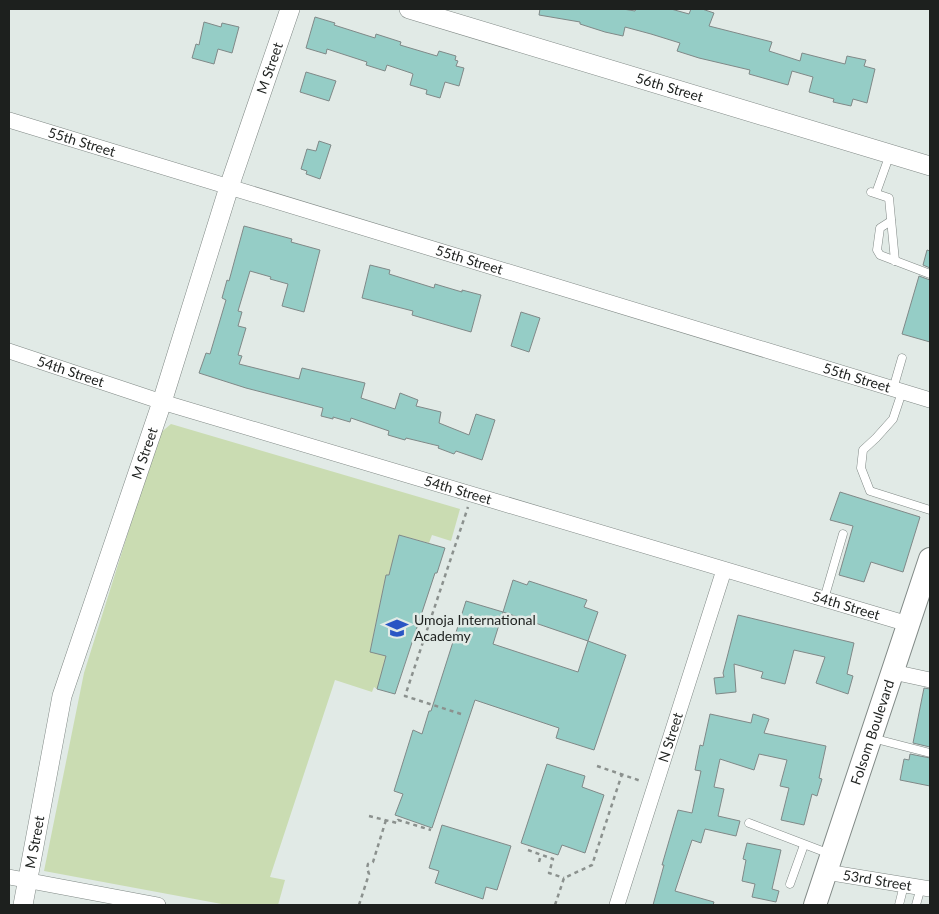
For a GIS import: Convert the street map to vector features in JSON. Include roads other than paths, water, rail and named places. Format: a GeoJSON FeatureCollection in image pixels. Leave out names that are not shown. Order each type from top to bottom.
{"type":"FeatureCollection","features":[{"type":"Feature","properties":{"kind":"main road","name":"Folsom Boulevard"},"geometry":{"type":"LineString","coordinates":[[815,905],[930,559]]}},
{"type":"Feature","properties":{"kind":"street","name":"M Street"},"geometry":{"type":"LineString","coordinates":[[23,905],[62,696],[162,402],[229,187],[290,9]]}},
{"type":"Feature","properties":{"kind":"street","name":"56th Street"},"geometry":{"type":"LineString","coordinates":[[409,9],[930,166]]}},
{"type":"Feature","properties":{"kind":"street","name":"55th Street"},"geometry":{"type":"LineString","coordinates":[[9,120],[930,400]]}},
{"type":"Feature","properties":{"kind":"street","name":"54th Street"},"geometry":{"type":"LineString","coordinates":[[9,351],[162,402],[908,624]]}},
{"type":"Feature","properties":{"kind":"street","name":"N Street"},"geometry":{"type":"LineString","coordinates":[[617,905],[724,570]]}},
{"type":"Feature","properties":{"kind":"street"},"geometry":{"type":"LineString","coordinates":[[893,672],[930,680]]}},
{"type":"Feature","properties":{"kind":"street","name":"53rd Street"},"geometry":{"type":"LineString","coordinates":[[829,864],[904,885],[925,888]]}},
{"type":"Feature","properties":{"kind":"street"},"geometry":{"type":"LineString","coordinates":[[9,877],[158,905]]}},
{"type":"Feature","properties":{"kind":"lane"},"geometry":{"type":"LineString","coordinates":[[890,154],[874,192],[889,198],[895,261]]}},
{"type":"Feature","properties":{"kind":"lane"},"geometry":{"type":"LineString","coordinates":[[891,221],[880,228],[877,250],[880,255],[930,274]]}},
{"type":"Feature","properties":{"kind":"lane"},"geometry":{"type":"LineString","coordinates":[[902,358],[893,419],[863,450],[861,468],[870,491],[930,510]]}},
{"type":"Feature","properties":{"kind":"lane"},"geometry":{"type":"LineString","coordinates":[[824,600],[844,534]]}},
{"type":"Feature","properties":{"kind":"lane"},"geometry":{"type":"LineString","coordinates":[[871,738],[930,753]]}},
{"type":"Feature","properties":{"kind":"lane"},"geometry":{"type":"LineString","coordinates":[[749,824],[804,844],[829,864]]}},
{"type":"Feature","properties":{"kind":"lane"},"geometry":{"type":"LineString","coordinates":[[790,884],[804,844]]}},
{"type":"Feature","properties":{"kind":"lane"},"geometry":{"type":"LineString","coordinates":[[899,905],[904,885]]}},
{"type":"Feature","properties":{"kind":"lane"},"geometry":{"type":"LineString","coordinates":[[916,905],[925,888]]}},
{"type":"Feature","properties":{"kind":"place","name":"Umoja International Academy"},"geometry":{"type":"Point","coordinates":[397,628]}}]}
